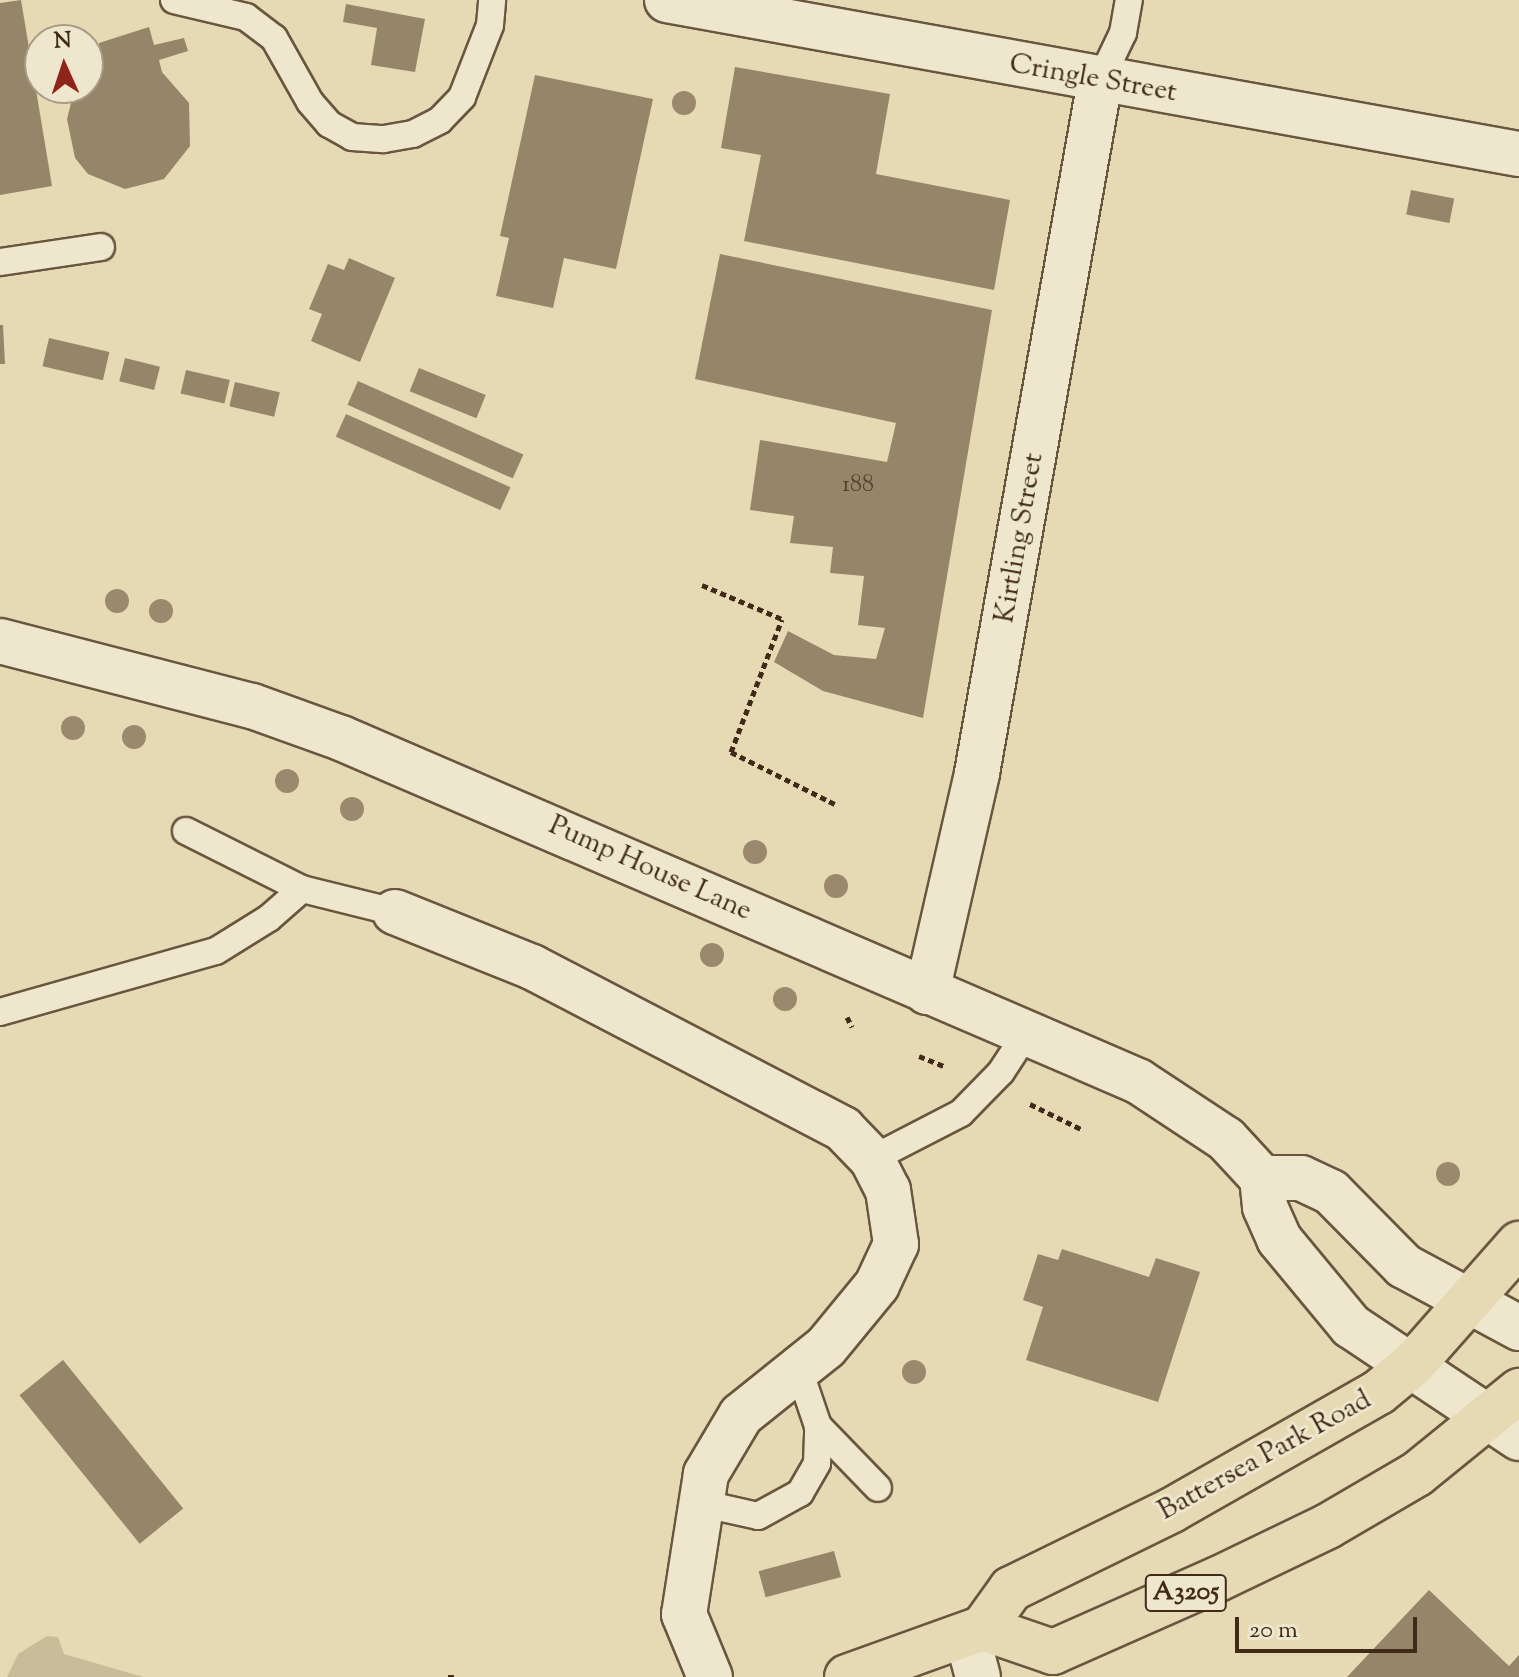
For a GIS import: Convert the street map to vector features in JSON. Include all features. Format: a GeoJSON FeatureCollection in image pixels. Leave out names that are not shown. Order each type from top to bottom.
{"type":"FeatureCollection","features":[{"type":"Feature","properties":{"kind":"highway","name":"Battersea Park Road"},"geometry":{"type":"LineString","coordinates":[[976,1647],[1011,1589],[1284,1449],[1379,1392],[1414,1363],[1465,1301],[1519,1244]]}},
{"type":"Feature","properties":{"kind":"highway","name":"A3205"},"geometry":{"type":"LineString","coordinates":[[976,1647],[1053,1652],[1328,1526],[1510,1415]]}},
{"type":"Feature","properties":{"kind":"highway"},"geometry":{"type":"LineString","coordinates":[[847,1677],[976,1647]]}},
{"type":"Feature","properties":{"kind":"street","name":"Cringle Street"},"geometry":{"type":"LineString","coordinates":[[667,0],[812,12],[1100,81],[1519,154]]}},
{"type":"Feature","properties":{"kind":"street","name":"Kirtling Street"},"geometry":{"type":"LineString","coordinates":[[927,992],[977,773],[1100,81]]}},
{"type":"Feature","properties":{"kind":"street","name":"Pump House Lane"},"geometry":{"type":"LineString","coordinates":[[0,641],[252,706],[341,738],[1138,1081],[1226,1139],[1262,1178]]}},
{"type":"Feature","properties":{"kind":"street"},"geometry":{"type":"LineString","coordinates":[[395,912],[532,967],[843,1129],[872,1159],[896,1218],[896,1244],[877,1285],[849,1324],[741,1415],[706,1474],[684,1614],[707,1672]]}},
{"type":"Feature","properties":{"kind":"street"},"geometry":{"type":"LineString","coordinates":[[1510,1415],[1351,1326],[1279,1239],[1265,1207],[1262,1178],[1301,1178],[1331,1192],[1404,1266],[1519,1328]]}},
{"type":"Feature","properties":{"kind":"lane"},"geometry":{"type":"LineString","coordinates":[[174,0],[246,17],[274,38],[310,102],[329,124],[352,137],[384,139],[413,134],[440,120],[462,97],[490,25],[492,0]]}},
{"type":"Feature","properties":{"kind":"lane"},"geometry":{"type":"LineString","coordinates":[[1100,81],[1123,33],[1129,0]]}},
{"type":"Feature","properties":{"kind":"lane"},"geometry":{"type":"LineString","coordinates":[[0,262],[101,247]]}},
{"type":"Feature","properties":{"kind":"lane"},"geometry":{"type":"LineString","coordinates":[[186,831],[302,889],[395,912]]}},
{"type":"Feature","properties":{"kind":"lane"},"geometry":{"type":"LineString","coordinates":[[0,1012],[216,951],[269,918],[302,889]]}},
{"type":"Feature","properties":{"kind":"lane"},"geometry":{"type":"LineString","coordinates":[[872,1159],[961,1113],[1001,1072],[1026,1034]]}},
{"type":"Feature","properties":{"kind":"lane"},"geometry":{"type":"LineString","coordinates":[[700,1503],[758,1516],[800,1493],[817,1463],[818,1426],[798,1367]]}},
{"type":"Feature","properties":{"kind":"lane"},"geometry":{"type":"LineString","coordinates":[[818,1426],[878,1488]]}},
{"type":"Feature","properties":{"kind":"path"},"geometry":{"type":"LineString","coordinates":[[702,585],[782,619],[731,752],[835,804]]}},
{"type":"Feature","properties":{"kind":"path"},"geometry":{"type":"LineString","coordinates":[[847,1017],[852,1027]]}},
{"type":"Feature","properties":{"kind":"path"},"geometry":{"type":"LineString","coordinates":[[448,1677],[457,1677]]}},
{"type":"Feature","properties":{"kind":"shaded area"},"geometry":{"type":"Polygon","coordinates":[[[47,1636],[58,1637],[64,1654],[143,1677],[7,1677],[18,1654],[47,1636]]]}},
{"type":"Feature","properties":{"kind":"building"},"geometry":{"type":"Polygon","coordinates":[[[21,0],[25,24],[24,104],[38,104],[52,186],[0,195],[0,3],[21,0]]]}},
{"type":"Feature","properties":{"kind":"building"},"geometry":{"type":"Polygon","coordinates":[[[346,4],[425,19],[415,72],[371,65],[377,28],[343,22],[346,4]]]}},
{"type":"Feature","properties":{"kind":"building"},"geometry":{"type":"Polygon","coordinates":[[[149,27],[154,45],[184,38],[188,51],[159,60],[162,72],[189,103],[190,146],[164,179],[125,189],[88,174],[75,158],[67,119],[71,104],[104,104],[104,41],[149,27]]]}},
{"type":"Feature","properties":{"kind":"building"},"geometry":{"type":"Polygon","coordinates":[[[735,67],[890,94],[876,174],[1010,200],[994,290],[744,241],[761,155],[721,148],[735,67]]]}},
{"type":"Feature","properties":{"kind":"building"},"geometry":{"type":"Polygon","coordinates":[[[535,75],[653,99],[616,269],[564,258],[553,308],[496,296],[509,238],[500,236],[535,75]]]}},
{"type":"Feature","properties":{"kind":"building"},"geometry":{"type":"Polygon","coordinates":[[[1411,190],[1454,198],[1449,223],[1406,215],[1411,190]]]}},
{"type":"Feature","properties":{"kind":"building"},"geometry":{"type":"Polygon","coordinates":[[[720,254],[992,310],[923,718],[823,691],[774,662],[788,631],[834,655],[876,659],[885,628],[858,625],[864,576],[830,573],[833,547],[790,543],[794,516],[750,510],[760,440],[887,462],[896,423],[695,379],[720,254]]]}},
{"type":"Feature","properties":{"kind":"building"},"geometry":{"type":"Polygon","coordinates":[[[349,258],[395,278],[360,362],[311,341],[322,314],[309,309],[328,264],[344,270],[349,258]]]}},
{"type":"Feature","properties":{"kind":"building"},"geometry":{"type":"Polygon","coordinates":[[[0,325],[3,325],[5,364],[0,364],[0,325]]]}},
{"type":"Feature","properties":{"kind":"building"},"geometry":{"type":"Polygon","coordinates":[[[49,338],[109,352],[103,380],[42,366],[49,338]]]}},
{"type":"Feature","properties":{"kind":"building"},"geometry":{"type":"Polygon","coordinates":[[[125,358],[160,367],[154,390],[119,381],[125,358]]]}},
{"type":"Feature","properties":{"kind":"building"},"geometry":{"type":"Polygon","coordinates":[[[419,368],[486,395],[476,418],[410,391],[419,368]]]}},
{"type":"Feature","properties":{"kind":"building"},"geometry":{"type":"Polygon","coordinates":[[[186,370],[230,380],[224,404],[181,393],[186,370]]]}},
{"type":"Feature","properties":{"kind":"building"},"geometry":{"type":"Polygon","coordinates":[[[358,381],[523,455],[513,478],[347,405],[358,381]]]}},
{"type":"Feature","properties":{"kind":"building"},"geometry":{"type":"Polygon","coordinates":[[[235,382],[280,392],[274,417],[229,406],[235,382]]]}},
{"type":"Feature","properties":{"kind":"building"},"geometry":{"type":"Polygon","coordinates":[[[346,414],[510,487],[500,510],[336,437],[346,414]]]}},
{"type":"Feature","properties":{"kind":"building"},"geometry":{"type":"Polygon","coordinates":[[[1062,1249],[1149,1277],[1156,1258],[1200,1272],[1158,1402],[1026,1360],[1043,1307],[1023,1300],[1038,1254],[1058,1260],[1062,1249]]]}},
{"type":"Feature","properties":{"kind":"building"},"geometry":{"type":"Polygon","coordinates":[[[63,1360],[183,1508],[140,1544],[19,1395],[63,1360]]]}},
{"type":"Feature","properties":{"kind":"building"},"geometry":{"type":"Polygon","coordinates":[[[834,1551],[841,1577],[766,1597],[759,1571],[834,1551]]]}},
{"type":"Feature","properties":{"kind":"building"},"geometry":{"type":"Polygon","coordinates":[[[1429,1590],[1509,1666],[1519,1655],[1519,1677],[1347,1677],[1429,1590]]]}}]}
